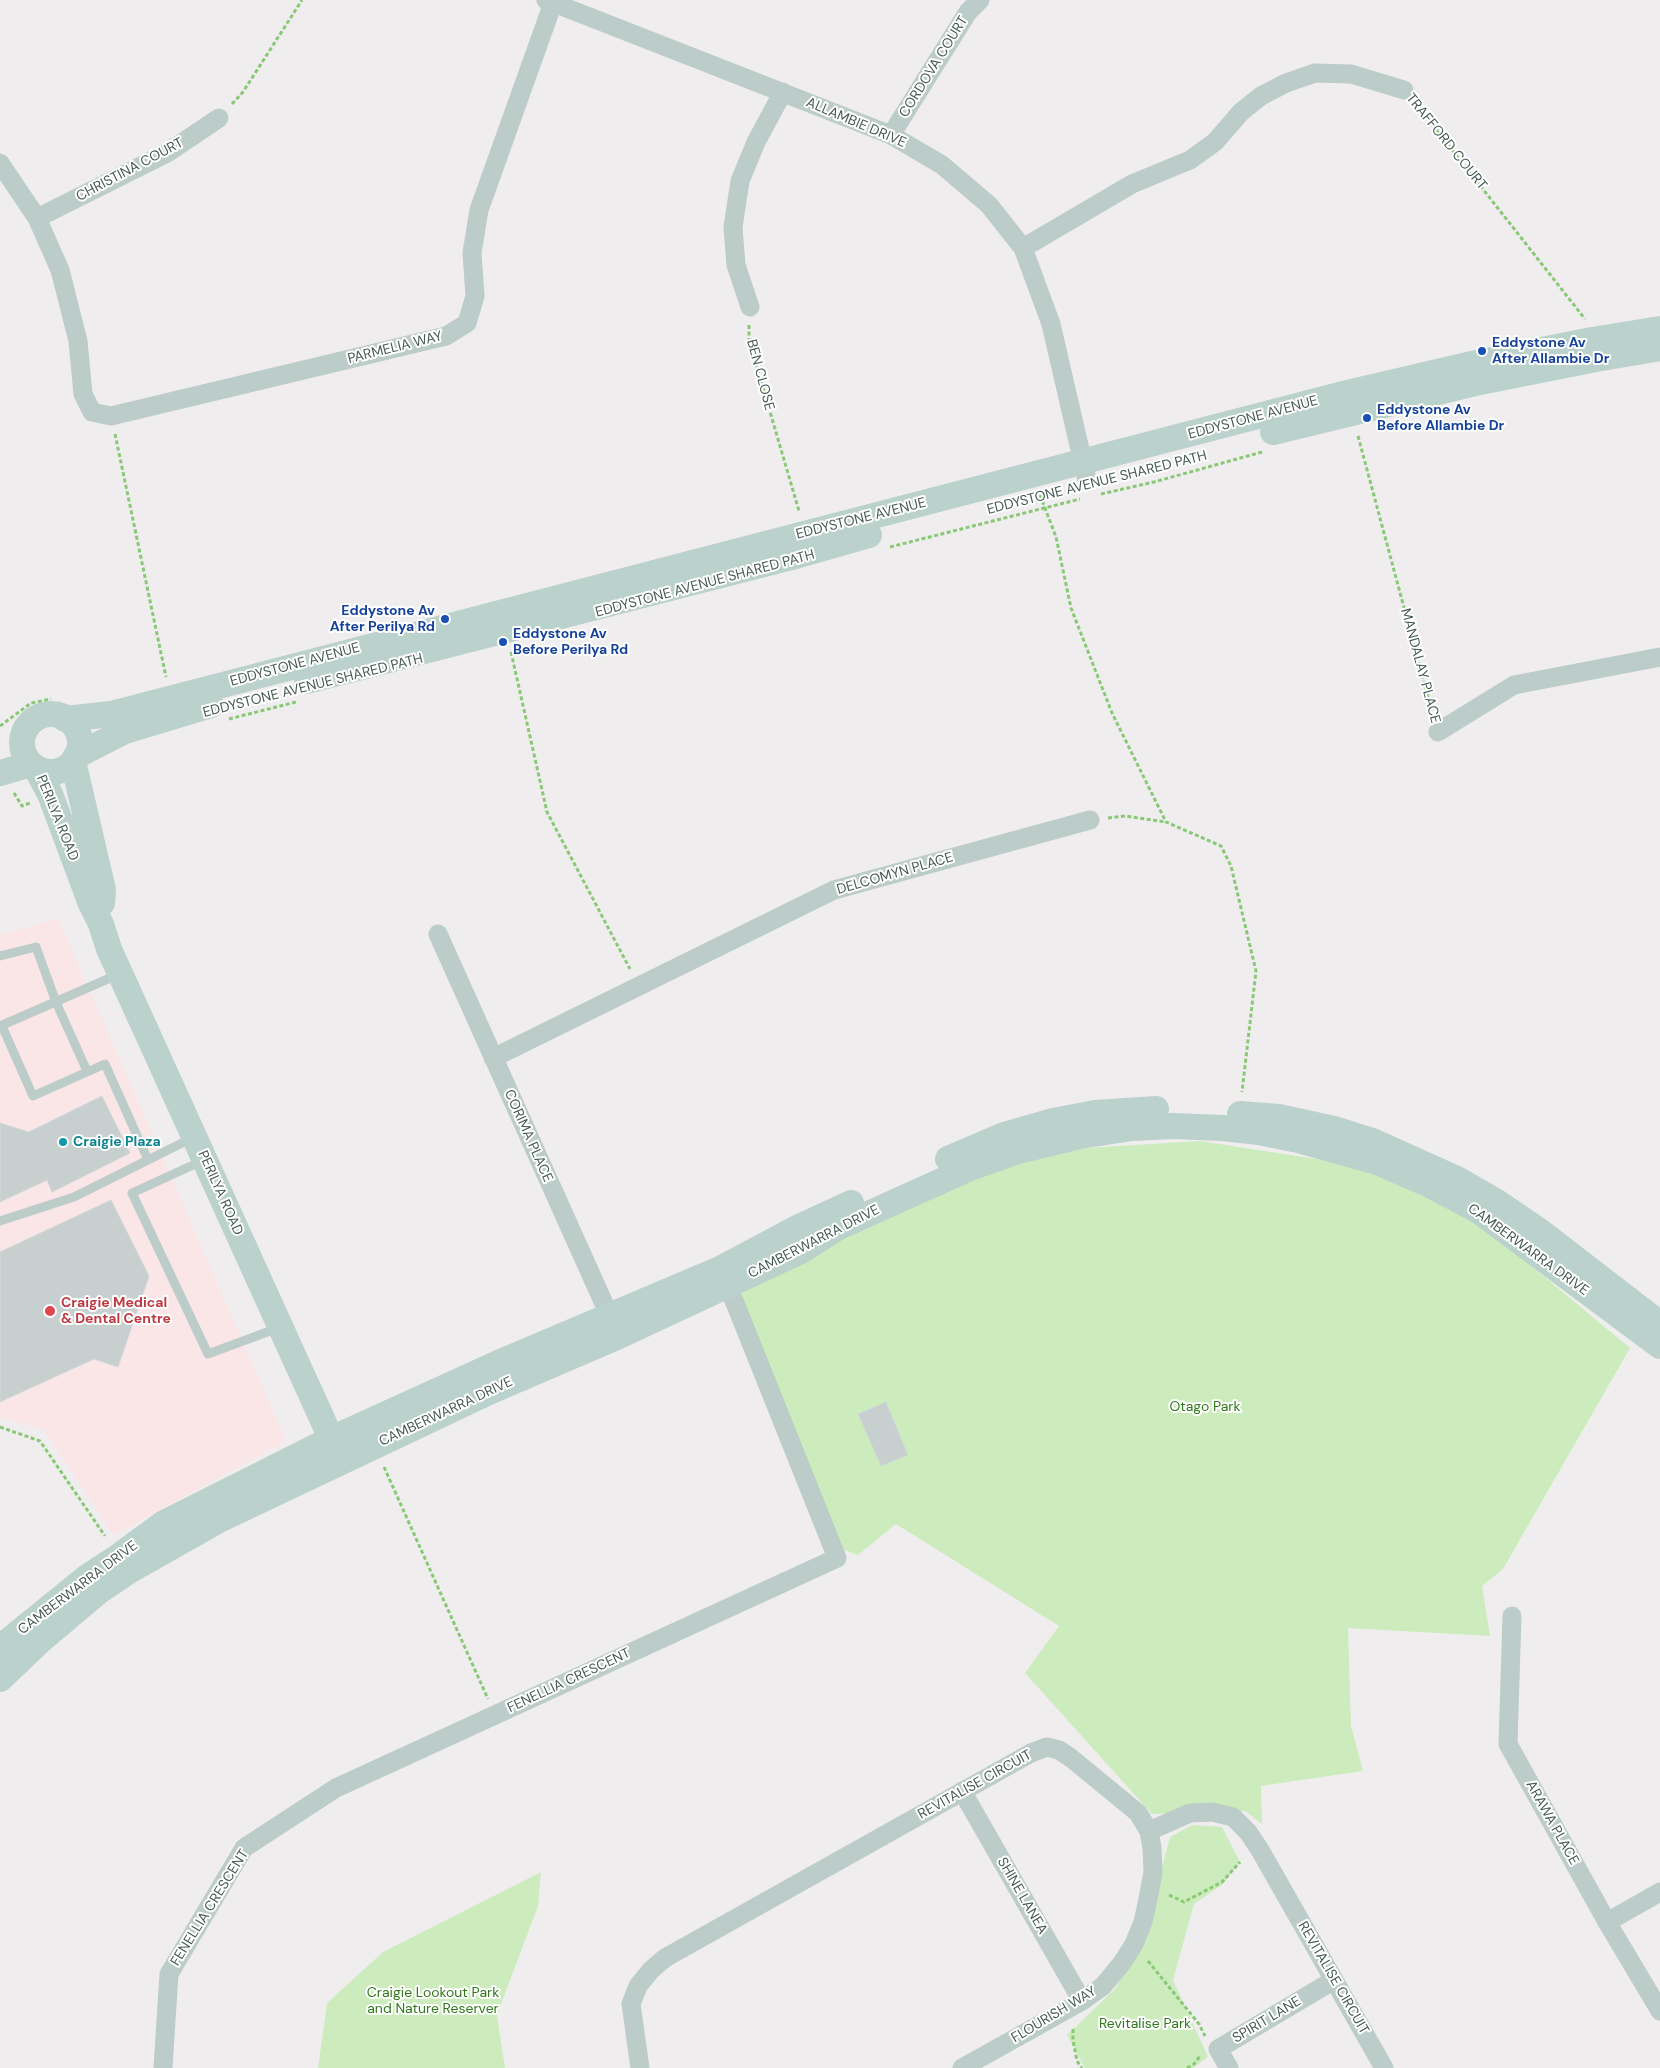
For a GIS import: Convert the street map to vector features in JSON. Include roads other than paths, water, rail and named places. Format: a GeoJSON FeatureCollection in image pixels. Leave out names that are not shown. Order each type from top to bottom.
{"type":"FeatureCollection","features":[{"type":"Feature","properties":{"kind":"street","name":"CORDOVA COURT"},"geometry":{"type":"LineString","coordinates":[[891,135],[968,12],[980,0]]}},
{"type":"Feature","properties":{"kind":"street","name":"ALLAMBIE DRIVE"},"geometry":{"type":"LineString","coordinates":[[550,2],[891,135],[942,165],[989,205],[1023,248],[1051,324],[1088,484]]}},
{"type":"Feature","properties":{"kind":"street","name":"PARMELIA WAY"},"geometry":{"type":"LineString","coordinates":[[37,218],[60,270],[78,341],[83,394],[92,412],[111,416],[446,336],[467,323],[475,296],[472,253],[479,210],[550,2]]}},
{"type":"Feature","properties":{"kind":"street","name":"TRAFFORD COURT"},"geometry":{"type":"LineString","coordinates":[[1023,248],[1132,184],[1190,160],[1215,142],[1241,112],[1254,101],[1286,83],[1315,72],[1351,74],[1404,90]]}},
{"type":"Feature","properties":{"kind":"street"},"geometry":{"type":"LineString","coordinates":[[750,307],[736,264],[733,227],[735,209],[740,181],[756,142],[783,92]]}},
{"type":"Feature","properties":{"kind":"street","name":"CHRISTINA COURT"},"geometry":{"type":"LineString","coordinates":[[37,218],[167,154],[220,118]]}},
{"type":"Feature","properties":{"kind":"street"},"geometry":{"type":"LineString","coordinates":[[0,163],[37,218]]}},
{"type":"Feature","properties":{"kind":"street","name":"EDDYSTONE AVENUE"},"geometry":{"type":"LineString","coordinates":[[75,759],[125,731],[185,712],[792,557],[932,517],[1088,484],[1339,396],[1472,364],[1592,340],[1660,329]]}},
{"type":"Feature","properties":{"kind":"street","name":"EDDYSTONE AVENUE"},"geometry":{"type":"LineString","coordinates":[[65,718],[111,714],[1088,484],[1299,425],[1466,385],[1596,358],[1660,348]]}},
{"type":"Feature","properties":{"kind":"street","name":"MANDALAY PLACE"},"geometry":{"type":"LineString","coordinates":[[1438,732],[1514,685],[1660,657]]}},
{"type":"Feature","properties":{"kind":"street"},"geometry":{"type":"LineString","coordinates":[[54,715],[65,718],[72,724],[79,739],[75,759],[62,770],[56,772],[43,771],[34,766],[23,752],[11,742],[32,721],[42,716],[54,715]]}},
{"type":"Feature","properties":{"kind":"street","name":"PERILYA ROAD"},"geometry":{"type":"LineString","coordinates":[[75,759],[78,789],[103,890],[101,924]]}},
{"type":"Feature","properties":{"kind":"street"},"geometry":{"type":"LineString","coordinates":[[5,782],[34,766]]}},
{"type":"Feature","properties":{"kind":"street","name":"PERILYA ROAD"},"geometry":{"type":"LineString","coordinates":[[34,766],[50,794],[91,904],[101,924],[109,950],[336,1450]]}},
{"type":"Feature","properties":{"kind":"street","name":"DELCOMYN PLACE"},"geometry":{"type":"LineString","coordinates":[[493,1058],[834,890],[1090,820]]}},
{"type":"Feature","properties":{"kind":"street","name":"CORIMA PLACE"},"geometry":{"type":"LineString","coordinates":[[438,934],[614,1326]]}},
{"type":"Feature","properties":{"kind":"street","name":"CAMBERWARRA DRIVE"},"geometry":{"type":"LineString","coordinates":[[723,1277],[799,1227],[908,1176],[1004,1135],[1052,1121],[1095,1113],[1148,1109],[1187,1109],[1279,1117],[1334,1129],[1375,1142],[1457,1179],[1541,1232],[1660,1324]]}},
{"type":"Feature","properties":{"kind":"street","name":"CAMBERWARRA DRIVE"},"geometry":{"type":"LineString","coordinates":[[0,1650],[7,1642],[87,1577],[164,1523],[336,1450],[491,1390],[614,1326],[723,1277],[801,1251],[837,1228],[970,1168],[1018,1151],[1080,1136],[1132,1128],[1174,1126],[1223,1128],[1259,1132],[1377,1162],[1428,1184],[1479,1211],[1660,1346]]}},
{"type":"Feature","properties":{"kind":"street","name":"FENELLIA CRESCENT"},"geometry":{"type":"LineString","coordinates":[[162,2068],[169,1974],[244,1848],[336,1788],[838,1558],[723,1277]]}},
{"type":"Feature","properties":{"kind":"street","name":"CAMBERWARRA DRIVE"},"geometry":{"type":"LineString","coordinates":[[0,1679],[41,1640],[98,1592],[129,1571],[221,1519],[336,1450]]}},
{"type":"Feature","properties":{"kind":"street","name":"ARAWA PLACE"},"geometry":{"type":"LineString","coordinates":[[1512,1616],[1508,1744],[1607,1922],[1660,2012]]}},
{"type":"Feature","properties":{"kind":"street","name":"REVITALISE CIRCUIT"},"geometry":{"type":"LineString","coordinates":[[640,2068],[631,2004],[638,1986],[665,1958],[1031,1753],[1047,1748],[1059,1750],[1138,1813],[1149,1831],[1190,1813],[1212,1812],[1233,1817],[1248,1832],[1260,1850],[1384,2068]]}},
{"type":"Feature","properties":{"kind":"street","name":"SHINE LANEA"},"geometry":{"type":"LineString","coordinates":[[962,1791],[1082,2002]]}},
{"type":"Feature","properties":{"kind":"street","name":"FLOURISH WAY"},"geometry":{"type":"LineString","coordinates":[[962,2068],[1082,2002],[1103,1986],[1122,1963],[1134,1944],[1143,1922],[1153,1872],[1149,1831]]}},
{"type":"Feature","properties":{"kind":"street"},"geometry":{"type":"LineString","coordinates":[[1607,1922],[1660,1892]]}},
{"type":"Feature","properties":{"kind":"street","name":"SPIRIT LANE"},"geometry":{"type":"LineString","coordinates":[[1229,2068],[1218,2049],[1334,1980]]}},
{"type":"Feature","properties":{"kind":"lane"},"geometry":{"type":"LineString","coordinates":[[0,956],[36,947],[56,1002],[87,1071]]}},
{"type":"Feature","properties":{"kind":"lane"},"geometry":{"type":"LineString","coordinates":[[120,974],[1,1026],[33,1096],[105,1064],[148,1160]]}},
{"type":"Feature","properties":{"kind":"lane"},"geometry":{"type":"LineString","coordinates":[[0,1221],[74,1197],[148,1160],[199,1148]]}},
{"type":"Feature","properties":{"kind":"lane"},"geometry":{"type":"LineString","coordinates":[[199,1148],[132,1193],[208,1354],[280,1327]]}},
{"type":"Feature","properties":{"kind":"place","name":"Eddystone Av After Allambie Dr"},"geometry":{"type":"Point","coordinates":[1482,351]}},
{"type":"Feature","properties":{"kind":"place","name":"Eddystone Av Before Allambie Dr"},"geometry":{"type":"Point","coordinates":[1367,418]}},
{"type":"Feature","properties":{"kind":"place","name":"Eddystone Av After Perilya Rd"},"geometry":{"type":"Point","coordinates":[445,619]}},
{"type":"Feature","properties":{"kind":"place","name":"Eddystone Av Before Perilya Rd"},"geometry":{"type":"Point","coordinates":[503,642]}},
{"type":"Feature","properties":{"kind":"place","name":"Craigie Plaza"},"geometry":{"type":"Point","coordinates":[63,1142]}},
{"type":"Feature","properties":{"kind":"place","name":"Craigie Medical & Dental Centre"},"geometry":{"type":"Point","coordinates":[50,1311]}},
{"type":"Feature","properties":{"kind":"park label","name":"Otago Park"},"geometry":{"type":"Point","coordinates":[1205,1407]}},
{"type":"Feature","properties":{"kind":"park label","name":"Craigie Lookout Park and Nature Reserver"},"geometry":{"type":"Point","coordinates":[433,2002]}},
{"type":"Feature","properties":{"kind":"park label","name":"Revitalise Park"},"geometry":{"type":"Point","coordinates":[1145,2024]}}]}
